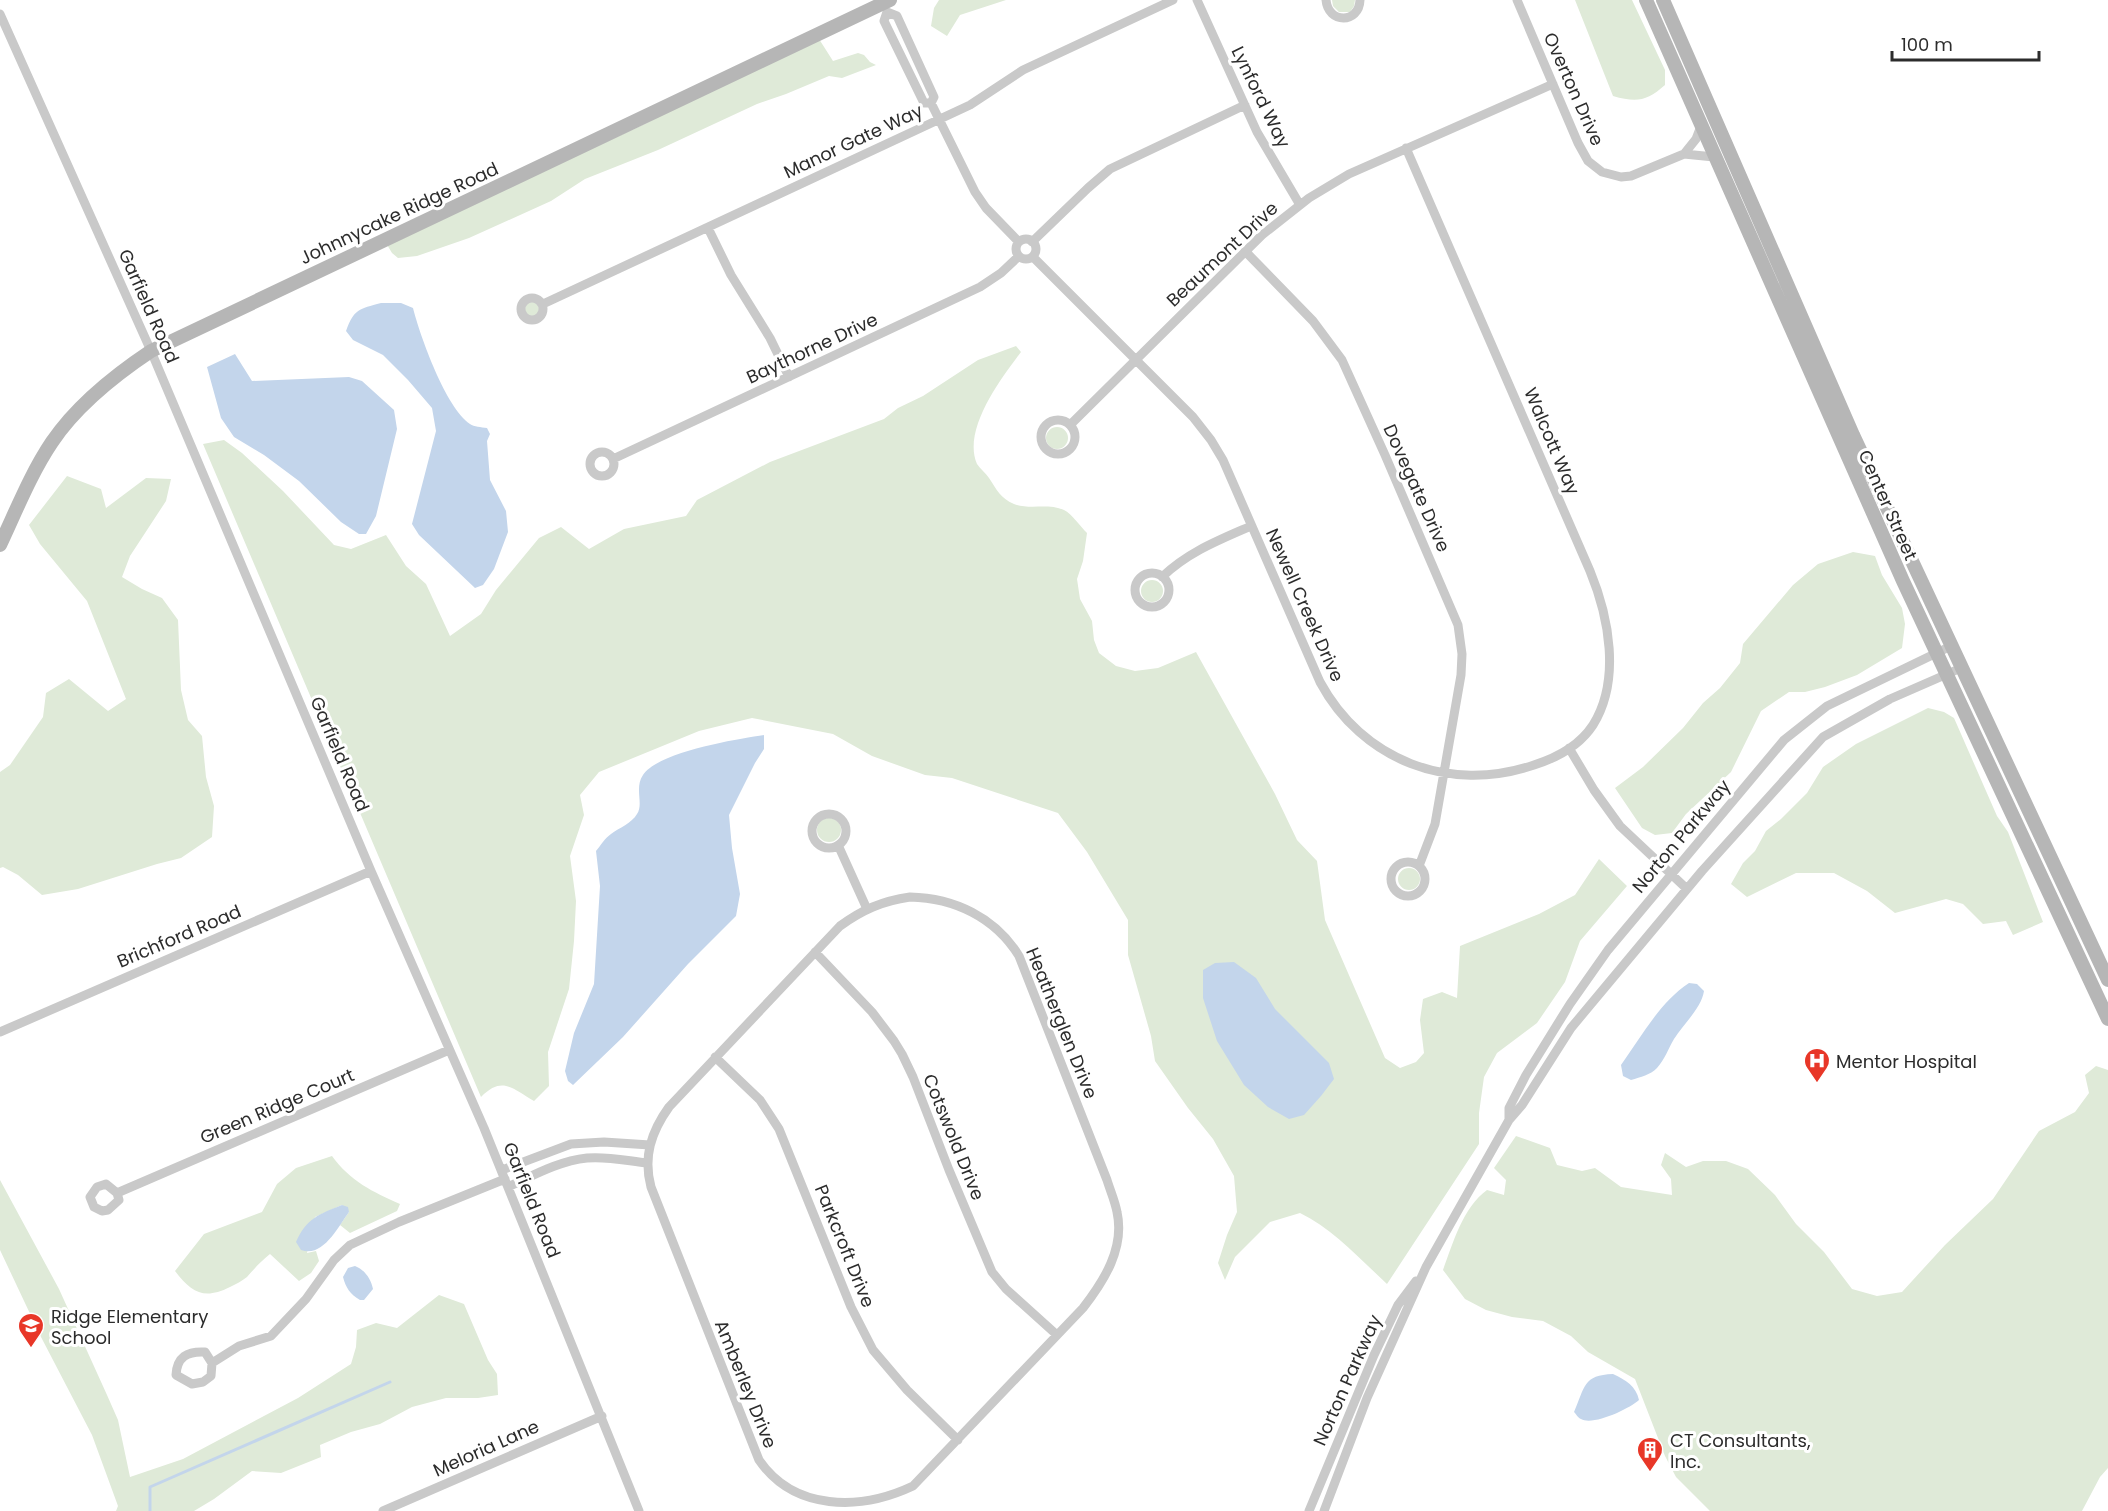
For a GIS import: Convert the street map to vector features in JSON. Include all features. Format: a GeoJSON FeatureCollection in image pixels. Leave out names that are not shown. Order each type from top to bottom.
{"type":"FeatureCollection","features":[{"type":"Feature","properties":{"kind":"main road","name":"Center Street"},"geometry":{"type":"LineString","coordinates":[[1646,0],[1903,581],[2108,1019]]}},
{"type":"Feature","properties":{"kind":"main road","name":"Center Street"},"geometry":{"type":"LineString","coordinates":[[1663,0],[1853,435],[2108,980]]}},
{"type":"Feature","properties":{"kind":"main road","name":"Johnnycake Ridge Road"},"geometry":{"type":"LineString","coordinates":[[0,545],[52,441],[93,396],[124,369],[151,351],[886,4]]}},
{"type":"Feature","properties":{"kind":"main road"},"geometry":{"type":"LineString","coordinates":[[1903,581],[1918,574]]}},
{"type":"Feature","properties":{"kind":"street","name":"Manor Gate Way"},"geometry":{"type":"LineString","coordinates":[[543,304],[939,119],[983,97],[1023,70],[1173,0]]}},
{"type":"Feature","properties":{"kind":"street","name":"Lynford Way"},"geometry":{"type":"LineString","coordinates":[[1197,0],[1265,148],[1300,205]]}},
{"type":"Feature","properties":{"kind":"street"},"geometry":{"type":"LineString","coordinates":[[1326,0],[1330,13],[1346,19],[1356,13],[1360,0]]}},
{"type":"Feature","properties":{"kind":"street","name":"Overton Drive"},"geometry":{"type":"LineString","coordinates":[[1516,0],[1588,161],[1602,172],[1621,177],[1631,176],[1684,154],[1714,157]]}},
{"type":"Feature","properties":{"kind":"street"},"geometry":{"type":"LineString","coordinates":[[886,4],[897,16],[934,97],[931,103]]}},
{"type":"Feature","properties":{"kind":"street"},"geometry":{"type":"LineString","coordinates":[[886,4],[884,21],[924,103],[931,103]]}},
{"type":"Feature","properties":{"kind":"street","name":"Garfield Road"},"geometry":{"type":"LineString","coordinates":[[0,14],[151,351],[371,871],[505,1179],[639,1511]]}},
{"type":"Feature","properties":{"kind":"street","name":"Beaumont Drive"},"geometry":{"type":"LineString","coordinates":[[1070,425],[1268,229],[1300,205],[1349,174],[1553,84]]}},
{"type":"Feature","properties":{"kind":"street"},"geometry":{"type":"LineString","coordinates":[[931,103],[975,192],[986,208],[1019,242]]}},
{"type":"Feature","properties":{"kind":"street"},"geometry":{"type":"LineString","coordinates":[[1032,242],[1110,169],[1245,105]]}},
{"type":"Feature","properties":{"kind":"street"},"geometry":{"type":"LineString","coordinates":[[1684,154],[1696,139],[1701,126]]}},
{"type":"Feature","properties":{"kind":"street","name":"Walcott Way"},"geometry":{"type":"LineString","coordinates":[[1406,148],[1598,589],[1605,619],[1610,659],[1607,690],[1592,727],[1569,748]]}},
{"type":"Feature","properties":{"kind":"street"},"geometry":{"type":"LineString","coordinates":[[708,228],[731,275],[770,338],[789,377]]}},
{"type":"Feature","properties":{"kind":"street"},"geometry":{"type":"LineString","coordinates":[[1026,239],[1032,242],[1036,249],[1033,257],[1025,259],[1019,256],[1016,248],[1019,242],[1026,239]]}},
{"type":"Feature","properties":{"kind":"street","name":"Dovegate Drive"},"geometry":{"type":"LineString","coordinates":[[1245,251],[1313,321],[1342,360],[1456,618],[1462,647],[1462,667],[1435,824],[1419,866]]}},
{"type":"Feature","properties":{"kind":"street","name":"Baythorne Drive"},"geometry":{"type":"LineString","coordinates":[[613,459],[980,287],[994,279],[1019,256]]}},
{"type":"Feature","properties":{"kind":"street","name":"Newell Creek Drive"},"geometry":{"type":"LineString","coordinates":[[1033,257],[1193,417],[1211,440],[1223,460],[1320,682],[1335,706],[1354,728],[1385,751],[1410,763],[1445,774],[1484,776],[1503,773],[1543,762],[1569,748]]}},
{"type":"Feature","properties":{"kind":"street"},"geometry":{"type":"LineString","coordinates":[[1162,577],[1196,550],[1251,526]]}},
{"type":"Feature","properties":{"kind":"street","name":"Norton Parkway"},"geometry":{"type":"LineString","coordinates":[[1509,1120],[1509,1108],[1526,1076],[1569,1004],[1608,950],[1784,740],[1827,706],[1951,645]]}},
{"type":"Feature","properties":{"kind":"street","name":"Norton Parkway"},"geometry":{"type":"LineString","coordinates":[[1324,1511],[1367,1398],[1426,1267],[1509,1120],[1522,1105],[1570,1028],[1687,889],[1823,737],[1890,699],[1961,668]]}},
{"type":"Feature","properties":{"kind":"street"},"geometry":{"type":"LineString","coordinates":[[1569,748],[1594,790],[1620,826],[1687,889]]}},
{"type":"Feature","properties":{"kind":"street"},"geometry":{"type":"LineString","coordinates":[[838,845],[867,909]]}},
{"type":"Feature","properties":{"kind":"street","name":"Brichford Road"},"geometry":{"type":"LineString","coordinates":[[0,1032],[371,871]]}},
{"type":"Feature","properties":{"kind":"street","name":"Heatherglen Drive"},"geometry":{"type":"LineString","coordinates":[[648,1154],[653,1133],[669,1107],[840,926],[881,903],[910,897],[943,901],[972,911],[1004,935],[1019,956],[1107,1180],[1117,1211],[1116,1243]]}},
{"type":"Feature","properties":{"kind":"street","name":"Cotswold Drive"},"geometry":{"type":"LineString","coordinates":[[814,952],[872,1012],[902,1054],[992,1272],[1006,1289],[1057,1335]]}},
{"type":"Feature","properties":{"kind":"street","name":"Green Ridge Court"},"geometry":{"type":"LineString","coordinates":[[117,1192],[449,1050]]}},
{"type":"Feature","properties":{"kind":"street","name":"Parkcroft Drive"},"geometry":{"type":"LineString","coordinates":[[716,1057],[760,1100],[779,1129],[851,1307],[873,1350],[907,1390],[958,1440]]}},
{"type":"Feature","properties":{"kind":"street"},"geometry":{"type":"LineString","coordinates":[[212,1363],[239,1346],[271,1336],[306,1299],[334,1260],[350,1245],[399,1222],[505,1179],[571,1144],[604,1142],[648,1154]]}},
{"type":"Feature","properties":{"kind":"street"},"geometry":{"type":"LineString","coordinates":[[505,1179],[575,1160],[648,1154]]}},
{"type":"Feature","properties":{"kind":"street","name":"Amberley Drive"},"geometry":{"type":"LineString","coordinates":[[648,1154],[649,1178],[660,1211],[759,1460],[780,1487],[817,1509],[867,1508],[889,1500],[913,1486],[1057,1335],[1102,1284],[1114,1256],[1116,1243]]}},
{"type":"Feature","properties":{"kind":"street","name":"Norton Parkway"},"geometry":{"type":"LineString","coordinates":[[1309,1511],[1398,1305],[1426,1267]]}},
{"type":"Feature","properties":{"kind":"street","name":"Meloria Lane"},"geometry":{"type":"LineString","coordinates":[[383,1511],[602,1416]]}},
{"type":"Feature","properties":{"kind":"green space"},"geometry":{"type":"Polygon","coordinates":[[[939,0],[1006,0],[960,15],[947,36],[931,26],[934,8],[939,0]]]}},
{"type":"Feature","properties":{"kind":"green space"},"geometry":{"type":"Polygon","coordinates":[[[1332,0],[1355,0],[1350,12],[1339,12],[1333,6],[1332,0]]]}},
{"type":"Feature","properties":{"kind":"green space"},"geometry":{"type":"Polygon","coordinates":[[[1575,0],[1632,0],[1665,70],[1665,85],[1641,99],[1613,96],[1575,0]]]}},
{"type":"Feature","properties":{"kind":"green space"},"geometry":{"type":"Polygon","coordinates":[[[819,39],[833,61],[858,53],[876,65],[842,78],[829,76],[757,104],[658,150],[585,179],[551,201],[469,238],[417,256],[398,258],[386,243],[647,123],[693,98],[819,39]]]}},
{"type":"Feature","properties":{"kind":"green space"},"geometry":{"type":"Polygon","coordinates":[[[532,302],[537,304],[539,309],[537,314],[532,316],[527,314],[525,309],[527,304],[532,302]]]}},
{"type":"Feature","properties":{"kind":"green space"},"geometry":{"type":"Polygon","coordinates":[[[1016,346],[1021,352],[994,390],[979,420],[974,450],[977,464],[999,493],[1009,502],[1020,506],[1052,507],[1064,510],[1087,533],[1083,561],[1077,579],[1080,599],[1092,621],[1094,640],[1099,653],[1116,666],[1135,671],[1158,668],[1196,652],[1275,794],[1297,840],[1317,861],[1325,920],[1385,1058],[1400,1068],[1416,1062],[1424,1053],[1420,1020],[1423,999],[1442,992],[1457,998],[1460,946],[1539,914],[1575,895],[1599,859],[1627,886],[1580,941],[1565,982],[1537,1023],[1497,1053],[1484,1077],[1479,1113],[1479,1144],[1387,1284],[1324,1227],[1300,1213],[1270,1222],[1235,1257],[1225,1280],[1218,1263],[1237,1212],[1234,1176],[1213,1139],[1155,1061],[1151,1036],[1128,955],[1128,920],[1087,852],[1058,813],[952,778],[925,775],[872,756],[833,734],[752,718],[699,731],[599,772],[580,795],[584,815],[570,856],[576,901],[574,941],[569,989],[548,1052],[549,1086],[534,1101],[507,1086],[495,1087],[481,1097],[203,444],[224,440],[242,453],[283,491],[334,545],[351,549],[386,535],[406,566],[426,584],[450,636],[481,614],[496,590],[539,538],[561,527],[589,549],[624,529],[686,516],[697,500],[770,462],[884,419],[898,408],[923,396],[978,360],[1016,346]]]}},
{"type":"Feature","properties":{"kind":"green space"},"geometry":{"type":"Polygon","coordinates":[[[1057,427],[1065,430],[1068,438],[1065,446],[1057,449],[1049,446],[1046,438],[1049,430],[1057,427]]]}},
{"type":"Feature","properties":{"kind":"green space"},"geometry":{"type":"Polygon","coordinates":[[[67,476],[101,489],[106,508],[146,478],[171,479],[166,501],[130,556],[122,577],[162,598],[178,620],[181,690],[188,720],[202,736],[206,777],[214,806],[212,837],[181,858],[78,889],[42,895],[18,875],[3,867],[0,868],[0,772],[10,765],[43,717],[46,693],[69,679],[108,711],[126,699],[87,601],[40,544],[29,525],[67,476]]]}},
{"type":"Feature","properties":{"kind":"green space"},"geometry":{"type":"Polygon","coordinates":[[[1853,552],[1875,556],[1882,575],[1902,608],[1905,624],[1902,648],[1857,675],[1805,692],[1789,692],[1761,711],[1731,772],[1686,814],[1672,833],[1655,835],[1642,828],[1615,788],[1643,767],[1720,688],[1740,663],[1743,644],[1793,585],[1818,564],[1853,552]]]}},
{"type":"Feature","properties":{"kind":"green space"},"geometry":{"type":"Polygon","coordinates":[[[1152,580],[1160,583],[1163,591],[1160,599],[1152,602],[1144,599],[1141,591],[1144,583],[1152,580]]]}},
{"type":"Feature","properties":{"kind":"green space"},"geometry":{"type":"Polygon","coordinates":[[[1928,708],[1944,712],[1954,718],[1997,816],[2008,832],[2043,922],[2013,935],[2006,921],[1983,924],[1963,904],[1946,899],[1895,913],[1867,891],[1834,873],[1796,873],[1747,897],[1731,884],[1743,863],[1755,851],[1766,831],[1807,793],[1823,767],[1856,744],[1928,708]]]}},
{"type":"Feature","properties":{"kind":"green space"},"geometry":{"type":"Polygon","coordinates":[[[829,818],[838,821],[841,830],[838,839],[829,842],[820,839],[817,830],[820,821],[829,818]]]}},
{"type":"Feature","properties":{"kind":"green space"},"geometry":{"type":"Polygon","coordinates":[[[1409,868],[1417,871],[1420,879],[1417,887],[1409,890],[1401,887],[1398,879],[1401,871],[1409,868]]]}},
{"type":"Feature","properties":{"kind":"green space"},"geometry":{"type":"Polygon","coordinates":[[[2096,1066],[2108,1070],[2108,1468],[2100,1477],[2082,1511],[1710,1511],[1676,1477],[1665,1456],[1635,1379],[1588,1352],[1571,1336],[1543,1321],[1512,1317],[1486,1310],[1465,1299],[1443,1270],[1455,1237],[1471,1206],[1487,1190],[1504,1195],[1506,1180],[1494,1168],[1516,1136],[1550,1148],[1557,1165],[1582,1171],[1595,1168],[1621,1187],[1672,1195],[1671,1179],[1661,1165],[1665,1153],[1686,1167],[1703,1161],[1726,1161],[1748,1169],[1775,1195],[1796,1224],[1824,1252],[1852,1289],[1877,1296],[1902,1292],[1945,1245],[1993,1199],[2039,1131],[2075,1112],[2089,1093],[2085,1075],[2096,1066]]]}},
{"type":"Feature","properties":{"kind":"green space"},"geometry":{"type":"Polygon","coordinates":[[[332,1156],[354,1179],[400,1204],[397,1211],[350,1233],[340,1225],[349,1212],[342,1205],[315,1217],[307,1253],[316,1251],[319,1261],[311,1273],[299,1281],[270,1254],[243,1280],[213,1293],[193,1289],[175,1271],[204,1234],[262,1212],[277,1184],[296,1168],[332,1156]]]}},
{"type":"Feature","properties":{"kind":"green space"},"geometry":{"type":"Polygon","coordinates":[[[0,1180],[59,1289],[118,1420],[130,1477],[183,1459],[298,1398],[351,1364],[356,1347],[357,1330],[376,1323],[397,1328],[439,1295],[464,1304],[488,1360],[497,1374],[498,1395],[478,1398],[446,1398],[412,1407],[380,1424],[351,1432],[320,1445],[321,1457],[281,1473],[252,1471],[194,1511],[116,1511],[118,1506],[92,1435],[41,1337],[0,1250],[0,1180]]]}},
{"type":"Feature","properties":{"kind":"water"},"geometry":{"type":"Polygon","coordinates":[[[381,303],[401,303],[413,308],[435,371],[452,403],[470,424],[487,428],[490,434],[487,441],[490,480],[506,511],[508,532],[494,569],[483,585],[475,588],[419,535],[412,524],[436,431],[432,408],[383,355],[353,340],[346,331],[358,311],[381,303]]]}},
{"type":"Feature","properties":{"kind":"water"},"geometry":{"type":"Polygon","coordinates":[[[235,354],[252,381],[349,377],[362,381],[394,410],[397,429],[376,516],[366,534],[359,534],[341,522],[299,481],[264,455],[234,437],[221,418],[207,367],[235,354]]]}},
{"type":"Feature","properties":{"kind":"water"},"geometry":{"type":"Polygon","coordinates":[[[764,735],[764,749],[729,815],[740,894],[736,916],[688,964],[623,1037],[573,1085],[568,1081],[565,1071],[574,1033],[594,984],[600,886],[596,851],[609,836],[629,823],[637,814],[640,806],[640,780],[651,767],[681,753],[764,735]]]}},
{"type":"Feature","properties":{"kind":"water"},"geometry":{"type":"Polygon","coordinates":[[[1234,962],[1256,978],[1275,1009],[1329,1063],[1334,1079],[1304,1115],[1289,1119],[1268,1107],[1244,1085],[1217,1041],[1203,998],[1203,970],[1215,963],[1234,962]]]}},
{"type":"Feature","properties":{"kind":"water"},"geometry":{"type":"Polygon","coordinates":[[[1689,983],[1697,984],[1704,991],[1702,998],[1696,1010],[1674,1039],[1660,1065],[1645,1076],[1631,1080],[1623,1076],[1621,1065],[1644,1032],[1669,1000],[1689,983]]]}},
{"type":"Feature","properties":{"kind":"water"},"geometry":{"type":"Polygon","coordinates":[[[342,1205],[348,1207],[349,1212],[329,1240],[316,1250],[301,1250],[296,1242],[304,1228],[320,1215],[342,1205]]]}},
{"type":"Feature","properties":{"kind":"water"},"geometry":{"type":"Polygon","coordinates":[[[355,1266],[365,1272],[372,1285],[373,1289],[364,1300],[360,1300],[351,1293],[343,1277],[348,1268],[355,1266]]]}},
{"type":"Feature","properties":{"kind":"water"},"geometry":{"type":"Polygon","coordinates":[[[1613,1374],[1630,1384],[1639,1400],[1619,1412],[1602,1418],[1587,1421],[1579,1418],[1574,1412],[1586,1384],[1596,1377],[1613,1374]]]}},
{"type":"Feature","properties":{"kind":"waterway"},"geometry":{"type":"LineString","coordinates":[[150,1511],[150,1487],[390,1382]]}},
{"type":"Feature","properties":{"kind":"place","name":"Mentor Hospital"},"geometry":{"type":"Point","coordinates":[1817,1084]}},
{"type":"Feature","properties":{"kind":"place","name":"Ridge Elementary School"},"geometry":{"type":"Point","coordinates":[31,1349]}},
{"type":"Feature","properties":{"kind":"place","name":"CT Consultants, Inc."},"geometry":{"type":"Point","coordinates":[1650,1473]}}]}
